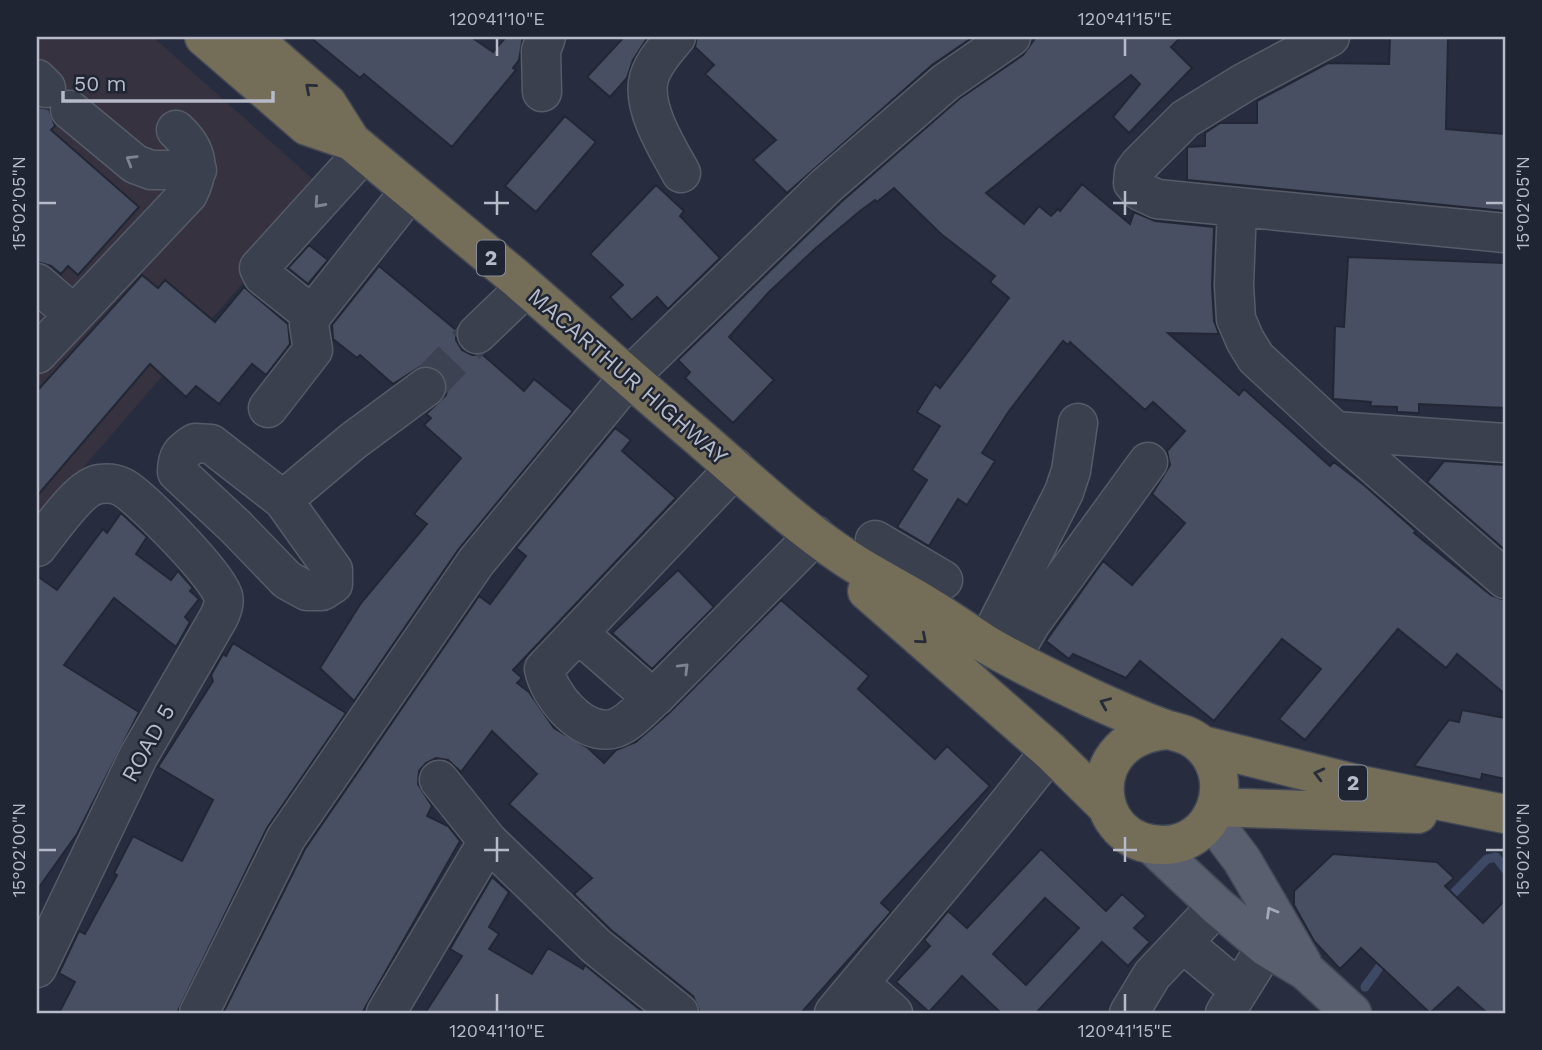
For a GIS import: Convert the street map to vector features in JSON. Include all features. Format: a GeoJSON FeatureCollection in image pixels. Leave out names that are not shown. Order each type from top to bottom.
{"type":"FeatureCollection","features":[{"type":"Feature","properties":{"kind":"highway","name":"MACARTHUR HIGHWAY"},"geometry":{"type":"LineString","coordinates":[[204,37],[307,126],[358,147]]}},
{"type":"Feature","properties":{"kind":"highway","name":"MACARTHUR HIGHWAY"},"geometry":{"type":"LineString","coordinates":[[251,37],[327,103],[358,147],[526,287],[735,468],[999,651],[1092,698],[1168,730],[1184,734],[1202,745],[1361,785],[1505,816]]}},
{"type":"Feature","properties":{"kind":"highway","name":"MACARTHUR HIGHWAY"},"geometry":{"type":"LineString","coordinates":[[844,543],[851,577],[1050,751],[1107,807],[1124,831],[1151,844]]}},
{"type":"Feature","properties":{"kind":"highway"},"geometry":{"type":"LineString","coordinates":[[1107,807],[1104,788],[1107,769],[1116,752],[1130,739],[1148,731],[1168,730]]}},
{"type":"Feature","properties":{"kind":"highway"},"geometry":{"type":"LineString","coordinates":[[1151,844],[1162,846],[1185,841],[1214,813],[1221,791],[1219,774],[1202,745]]}},
{"type":"Feature","properties":{"kind":"highway","name":"MACARTHUR HIGHWAY"},"geometry":{"type":"LineString","coordinates":[[1214,813],[1505,816]]}},
{"type":"Feature","properties":{"kind":"main road"},"geometry":{"type":"LineString","coordinates":[[1214,813],[1306,971]]}},
{"type":"Feature","properties":{"kind":"main road"},"geometry":{"type":"LineString","coordinates":[[1151,844],[1217,906],[1266,947],[1306,971],[1352,1013]]}},
{"type":"Feature","properties":{"kind":"street"},"geometry":{"type":"LineString","coordinates":[[542,92],[541,51],[546,37]]}},
{"type":"Feature","properties":{"kind":"street"},"geometry":{"type":"LineString","coordinates":[[676,37],[660,56],[648,82],[655,125],[681,173]]}},
{"type":"Feature","properties":{"kind":"street"},"geometry":{"type":"LineString","coordinates":[[199,1013],[286,838],[476,562],[628,378],[826,186],[946,82],[1011,37]]}},
{"type":"Feature","properties":{"kind":"street"},"geometry":{"type":"LineString","coordinates":[[1330,37],[1245,82],[1185,119],[1134,172],[1133,183],[1140,191],[1157,199],[1505,233]]}},
{"type":"Feature","properties":{"kind":"street"},"geometry":{"type":"LineString","coordinates":[[51,92],[135,164],[151,170],[197,170]]}},
{"type":"Feature","properties":{"kind":"street"},"geometry":{"type":"LineString","coordinates":[[37,354],[188,194],[197,170],[188,142],[176,130]]}},
{"type":"Feature","properties":{"kind":"street"},"geometry":{"type":"LineString","coordinates":[[312,315],[263,276],[259,268],[358,147]]}},
{"type":"Feature","properties":{"kind":"street"},"geometry":{"type":"LineString","coordinates":[[268,408],[313,350],[309,325],[312,315],[410,191]]}},
{"type":"Feature","properties":{"kind":"street"},"geometry":{"type":"LineString","coordinates":[[1237,207],[1234,285],[1236,318],[1256,358],[1335,431],[1505,579]]}},
{"type":"Feature","properties":{"kind":"street"},"geometry":{"type":"LineString","coordinates":[[37,283],[73,314]]}},
{"type":"Feature","properties":{"kind":"street"},"geometry":{"type":"LineString","coordinates":[[477,334],[526,287]]}},
{"type":"Feature","properties":{"kind":"street"},"geometry":{"type":"LineString","coordinates":[[283,500],[353,442],[426,387]]}},
{"type":"Feature","properties":{"kind":"street"},"geometry":{"type":"LineString","coordinates":[[999,651],[1071,471],[1078,423]]}},
{"type":"Feature","properties":{"kind":"street"},"geometry":{"type":"LineString","coordinates":[[1335,431],[1505,443]]}},
{"type":"Feature","properties":{"kind":"street"},"geometry":{"type":"LineString","coordinates":[[999,651],[1031,624],[1148,462]]}},
{"type":"Feature","properties":{"kind":"street"},"geometry":{"type":"LineString","coordinates":[[735,468],[544,669],[546,681],[573,715],[596,729],[612,729],[844,543],[943,580]]}},
{"type":"Feature","properties":{"kind":"street","name":"ROAD 5"},"geometry":{"type":"LineString","coordinates":[[37,547],[83,492],[101,484],[122,487],[212,574],[223,596],[223,607],[138,757],[37,968]]}},
{"type":"Feature","properties":{"kind":"street"},"geometry":{"type":"LineString","coordinates":[[578,633],[650,696],[655,696]]}},
{"type":"Feature","properties":{"kind":"street"},"geometry":{"type":"LineString","coordinates":[[834,1013],[906,929],[940,883],[1008,805],[1050,751]]}},
{"type":"Feature","properties":{"kind":"street"},"geometry":{"type":"LineString","coordinates":[[439,780],[488,841],[596,946],[679,1013]]}},
{"type":"Feature","properties":{"kind":"street"},"geometry":{"type":"LineString","coordinates":[[386,1013],[488,841]]}},
{"type":"Feature","properties":{"kind":"street"},"geometry":{"type":"LineString","coordinates":[[1129,1013],[1152,975],[1217,906]]}},
{"type":"Feature","properties":{"kind":"street"},"geometry":{"type":"LineString","coordinates":[[1182,943],[1232,1002],[1266,947]]}},
{"type":"Feature","properties":{"kind":"street"},"geometry":{"type":"LineString","coordinates":[[859,983],[893,1013]]}},
{"type":"Feature","properties":{"kind":"shaded area"},"geometry":{"type":"Polygon","coordinates":[[[37,37],[153,37],[324,189],[37,521],[37,37]]]}},
{"type":"Feature","properties":{"kind":"building"},"geometry":{"type":"Polygon","coordinates":[[[310,37],[471,37],[493,52],[506,37],[523,37],[519,60],[513,68],[516,70],[452,147],[364,74],[360,78],[310,37]]]}},
{"type":"Feature","properties":{"kind":"building"},"geometry":{"type":"Polygon","coordinates":[[[624,37],[648,37],[633,60],[627,78],[610,97],[587,77],[624,37]]]}},
{"type":"Feature","properties":{"kind":"building"},"geometry":{"type":"Polygon","coordinates":[[[697,37],[973,37],[932,65],[787,193],[753,160],[776,140],[705,74],[714,65],[695,47],[697,37]]]}},
{"type":"Feature","properties":{"kind":"building"},"geometry":{"type":"Polygon","coordinates":[[[1036,37],[1181,37],[1171,47],[1192,68],[1129,133],[1113,117],[1140,84],[1131,75],[986,193],[1024,224],[1039,206],[1051,216],[1058,209],[1060,211],[1082,184],[1130,224],[1134,212],[1155,221],[1214,227],[1212,286],[1214,321],[1219,334],[1168,333],[1239,395],[1244,389],[1330,466],[1334,462],[1364,485],[1416,531],[1414,533],[1491,595],[1505,600],[1505,694],[1457,654],[1446,668],[1398,629],[1305,740],[1279,719],[1321,669],[1282,639],[1214,721],[1140,661],[1126,678],[1073,654],[1069,659],[1046,641],[1103,561],[1132,585],[1185,523],[1152,494],[1170,465],[1167,451],[1185,431],[1153,402],[1145,410],[1070,342],[1068,345],[1063,341],[1009,411],[982,453],[995,461],[967,505],[958,499],[929,546],[897,527],[927,480],[912,470],[940,426],[917,412],[935,384],[940,388],[1009,298],[990,282],[995,276],[941,234],[894,188],[860,211],[816,248],[769,292],[729,337],[774,380],[733,423],[685,378],[690,372],[678,360],[841,202],[959,99],[1023,55],[1036,37]]]}},
{"type":"Feature","properties":{"kind":"building"},"geometry":{"type":"Polygon","coordinates":[[[1390,37],[1448,38],[1446,129],[1505,134],[1505,211],[1187,180],[1187,147],[1205,146],[1205,133],[1220,123],[1257,123],[1257,101],[1328,63],[1389,64],[1390,37]]]}},
{"type":"Feature","properties":{"kind":"building"},"geometry":{"type":"Polygon","coordinates":[[[37,107],[49,109],[55,126],[51,130],[139,207],[78,275],[68,266],[61,274],[51,266],[37,262],[37,107]]]}},
{"type":"Feature","properties":{"kind":"building"},"geometry":{"type":"Polygon","coordinates":[[[565,116],[596,142],[536,212],[505,186],[565,116]]]}},
{"type":"Feature","properties":{"kind":"building"},"geometry":{"type":"Polygon","coordinates":[[[656,185],[684,211],[680,216],[720,258],[668,309],[657,297],[632,320],[610,297],[623,285],[590,254],[656,185]]]}},
{"type":"Feature","properties":{"kind":"building"},"geometry":{"type":"Polygon","coordinates":[[[309,245],[328,260],[308,284],[288,268],[309,245]]]}},
{"type":"Feature","properties":{"kind":"building"},"geometry":{"type":"Polygon","coordinates":[[[1348,257],[1505,263],[1505,408],[1419,404],[1419,413],[1397,412],[1397,407],[1370,406],[1371,402],[1333,399],[1335,326],[1344,327],[1348,257]]]}},
{"type":"Feature","properties":{"kind":"building"},"geometry":{"type":"Polygon","coordinates":[[[379,266],[456,330],[456,340],[462,350],[472,355],[483,355],[524,391],[534,379],[573,411],[458,550],[354,701],[320,668],[361,603],[427,524],[414,514],[461,458],[424,425],[431,418],[426,414],[446,395],[448,384],[443,374],[434,367],[423,365],[393,384],[360,355],[357,358],[333,339],[332,325],[379,266]]]}},
{"type":"Feature","properties":{"kind":"building"},"geometry":{"type":"Polygon","coordinates":[[[142,275],[158,288],[165,280],[215,322],[244,287],[288,324],[290,344],[266,375],[252,364],[219,404],[196,386],[186,397],[150,364],[37,496],[37,391],[142,275]]]}},
{"type":"Feature","properties":{"kind":"building"},"geometry":{"type":"Polygon","coordinates":[[[615,428],[631,440],[622,451],[676,498],[513,670],[522,678],[517,683],[529,692],[554,728],[588,748],[604,763],[616,750],[636,742],[669,713],[781,600],[869,676],[858,689],[935,759],[947,746],[990,786],[881,903],[891,912],[801,1013],[700,1013],[693,996],[611,930],[574,894],[592,878],[509,804],[537,774],[492,731],[461,772],[448,760],[436,758],[426,763],[419,771],[418,784],[432,806],[427,816],[448,826],[460,841],[362,1013],[223,1013],[305,849],[479,596],[490,604],[526,556],[516,548],[615,428]]]}},
{"type":"Feature","properties":{"kind":"building"},"geometry":{"type":"Polygon","coordinates":[[[1444,461],[1505,465],[1505,550],[1427,482],[1444,461]]]}},
{"type":"Feature","properties":{"kind":"building"},"geometry":{"type":"Polygon","coordinates":[[[121,513],[147,537],[136,554],[171,580],[178,571],[193,588],[190,591],[199,599],[185,617],[190,622],[176,647],[114,598],[64,665],[139,712],[77,834],[37,890],[37,576],[57,590],[103,529],[107,533],[121,513]]]}},
{"type":"Feature","properties":{"kind":"building"},"geometry":{"type":"Polygon","coordinates":[[[678,570],[714,607],[652,669],[612,633],[678,570]]]}},
{"type":"Feature","properties":{"kind":"building"},"geometry":{"type":"Polygon","coordinates":[[[233,643],[346,713],[267,828],[177,1013],[59,1013],[75,982],[59,973],[79,931],[85,934],[117,875],[114,873],[133,836],[182,861],[213,800],[158,767],[213,681],[211,675],[223,654],[226,656],[233,643]]]}},
{"type":"Feature","properties":{"kind":"building"},"geometry":{"type":"Polygon","coordinates":[[[1462,710],[1505,718],[1505,779],[1482,774],[1481,780],[1414,766],[1449,720],[1459,722],[1462,710]]]}},
{"type":"Feature","properties":{"kind":"building"},"geometry":{"type":"Polygon","coordinates":[[[1041,849],[1106,911],[1122,894],[1146,916],[1134,928],[1150,942],[1128,966],[1102,942],[1036,1013],[1001,1013],[962,976],[929,1012],[896,982],[930,946],[924,940],[948,911],[967,928],[1041,849]],[[1045,898],[993,954],[1026,985],[1079,928],[1045,898]]]}},
{"type":"Feature","properties":{"kind":"building"},"geometry":{"type":"Polygon","coordinates":[[[1333,854],[1437,862],[1454,878],[1445,886],[1483,923],[1505,900],[1505,1013],[1487,1013],[1458,987],[1430,1013],[1361,948],[1340,969],[1314,941],[1294,905],[1294,891],[1333,854]]]}},
{"type":"Feature","properties":{"kind":"building"},"geometry":{"type":"Polygon","coordinates":[[[492,877],[509,892],[489,927],[499,934],[489,949],[532,974],[548,948],[583,969],[585,965],[644,1013],[425,1013],[462,956],[450,949],[492,877]]]}},
{"type":"Feature","properties":{"kind":"waterway"},"geometry":{"type":"LineString","coordinates":[[1447,900],[1487,859],[1496,857],[1505,869]]}},
{"type":"Feature","properties":{"kind":"waterway"},"geometry":{"type":"LineString","coordinates":[[1365,987],[1386,958]]}},
{"type":"Feature","properties":{"kind":"tunnel"},"geometry":{"type":"LineString","coordinates":[[426,387],[477,334]]}}]}
